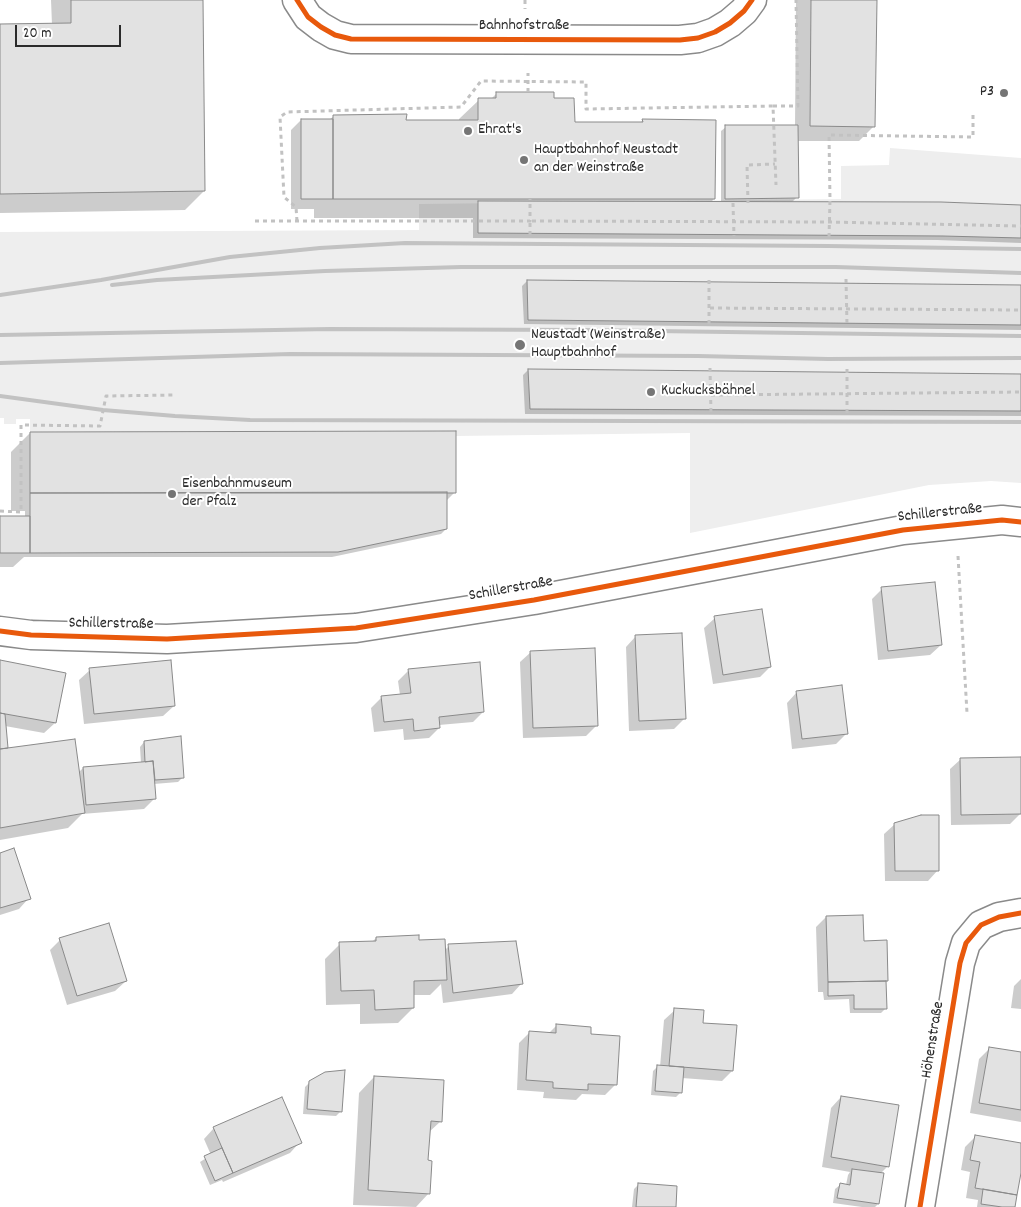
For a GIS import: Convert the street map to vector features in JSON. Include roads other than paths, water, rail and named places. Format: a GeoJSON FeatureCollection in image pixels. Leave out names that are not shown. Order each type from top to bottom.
{"type":"FeatureCollection","features":[{"type":"Feature","properties":{"kind":"street","name":"Bahnhofstraße"},"geometry":{"type":"LineString","coordinates":[[297,0],[308,17],[321,27],[335,35],[351,39],[680,40],[698,38],[715,32],[737,17],[752,0]]}},
{"type":"Feature","properties":{"kind":"street","name":"Schillerstraße"},"geometry":{"type":"LineString","coordinates":[[0,631],[31,636],[168,639],[356,628],[534,600],[903,530],[1002,520],[1021,522]]}},
{"type":"Feature","properties":{"kind":"street","name":"Höhenstraße"},"geometry":{"type":"LineString","coordinates":[[920,1207],[960,963],[966,943],[981,925],[999,918],[1021,913]]}},
{"type":"Feature","properties":{"kind":"railway"},"geometry":{"type":"LineString","coordinates":[[0,295],[101,280],[230,257],[320,248],[405,243],[1021,249]]}},
{"type":"Feature","properties":{"kind":"railway"},"geometry":{"type":"LineString","coordinates":[[112,285],[157,280],[325,271],[461,267],[836,267],[1021,273]]}},
{"type":"Feature","properties":{"kind":"railway"},"geometry":{"type":"LineString","coordinates":[[0,335],[330,329],[581,330],[1021,336]]}},
{"type":"Feature","properties":{"kind":"railway"},"geometry":{"type":"LineString","coordinates":[[0,363],[290,354],[698,356],[828,359],[1021,358]]}},
{"type":"Feature","properties":{"kind":"railway"},"geometry":{"type":"LineString","coordinates":[[0,396],[103,410],[250,420],[1021,422]]}},
{"type":"Feature","properties":{"kind":"place","name":"P3"},"geometry":{"type":"Point","coordinates":[1004,93]}},
{"type":"Feature","properties":{"kind":"place","name":"Ehrat's"},"geometry":{"type":"Point","coordinates":[468,131]}},
{"type":"Feature","properties":{"kind":"place","name":"Hauptbahnhof Neustadt an der Weinstraße"},"geometry":{"type":"Point","coordinates":[524,160]}},
{"type":"Feature","properties":{"kind":"place","name":"Neustadt (Weinstraße) Hauptbahnhof"},"geometry":{"type":"Point","coordinates":[520,345]}},
{"type":"Feature","properties":{"kind":"place","name":"Kuckucksbähnel"},"geometry":{"type":"Point","coordinates":[651,392]}},
{"type":"Feature","properties":{"kind":"place","name":"Eisenbahnmuseum der Pfalz"},"geometry":{"type":"Point","coordinates":[172,494]}}]}
